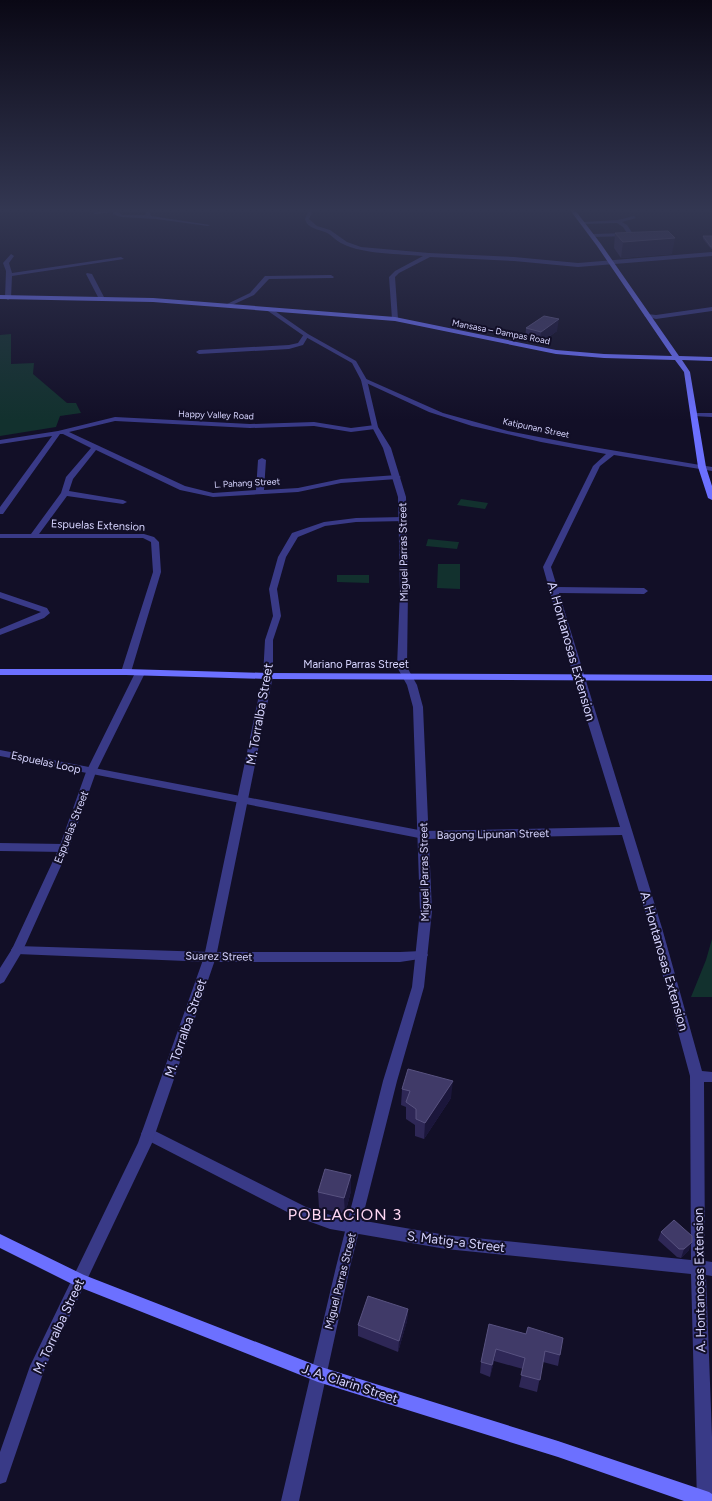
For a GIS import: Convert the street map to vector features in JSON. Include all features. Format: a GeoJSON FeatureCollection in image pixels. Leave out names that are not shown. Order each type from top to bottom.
{"type":"FeatureCollection","features":[{"type":"Feature","properties":{"kind":"main road"},"geometry":{"type":"LineString","coordinates":[[623,280],[687,372],[702,467],[712,498]]}},
{"type":"Feature","properties":{"kind":"main road","name":"Mansasa – Dampas Road"},"geometry":{"type":"LineString","coordinates":[[0,298],[153,300],[395,319],[556,352],[604,356],[712,359]]}},
{"type":"Feature","properties":{"kind":"main road","name":"Mariano Parras Street"},"geometry":{"type":"LineString","coordinates":[[0,672],[126,672],[268,676],[712,678]]}},
{"type":"Feature","properties":{"kind":"main road","name":"J. A. Clarin Street"},"geometry":{"type":"LineString","coordinates":[[0,1241],[79,1280],[318,1374],[558,1449],[707,1501]]}},
{"type":"Feature","properties":{"kind":"street"},"geometry":{"type":"LineString","coordinates":[[8,298],[9,280]]}},
{"type":"Feature","properties":{"kind":"street"},"geometry":{"type":"LineString","coordinates":[[92,280],[102,299]]}},
{"type":"Feature","properties":{"kind":"street"},"geometry":{"type":"LineString","coordinates":[[228,305],[252,294],[265,280]]}},
{"type":"Feature","properties":{"kind":"street"},"geometry":{"type":"LineString","coordinates":[[392,280],[395,319]]}},
{"type":"Feature","properties":{"kind":"street","name":"Miguel Parras Street"},"geometry":{"type":"LineString","coordinates":[[270,310],[306,335],[354,362],[364,380],[375,427],[387,448],[397,477],[402,497],[403,518],[404,590],[402,667],[412,685],[418,707],[426,911],[418,987],[390,1081],[354,1226],[342,1266],[290,1501]]}},
{"type":"Feature","properties":{"kind":"street"},"geometry":{"type":"LineString","coordinates":[[647,316],[656,317],[712,310]]}},
{"type":"Feature","properties":{"kind":"street"},"geometry":{"type":"LineString","coordinates":[[199,352],[289,347],[300,344],[306,335]]}},
{"type":"Feature","properties":{"kind":"street","name":"Katipunan Street"},"geometry":{"type":"LineString","coordinates":[[364,380],[440,414],[517,436],[712,469]]}},
{"type":"Feature","properties":{"kind":"street"},"geometry":{"type":"LineString","coordinates":[[694,415],[712,415]]}},
{"type":"Feature","properties":{"kind":"street","name":"Happy Valley Road"},"geometry":{"type":"LineString","coordinates":[[0,442],[61,432],[107,420],[123,419],[250,426],[314,424],[341,429],[375,427]]}},
{"type":"Feature","properties":{"kind":"street"},"geometry":{"type":"LineString","coordinates":[[0,512],[61,432]]}},
{"type":"Feature","properties":{"kind":"street","name":"L. Pahang Street"},"geometry":{"type":"LineString","coordinates":[[61,432],[163,480],[194,491],[221,495],[260,491],[298,490],[341,481],[397,477]]}},
{"type":"Feature","properties":{"kind":"street"},"geometry":{"type":"LineString","coordinates":[[34,535],[65,493],[69,479],[94,448]]}},
{"type":"Feature","properties":{"kind":"street","name":"A. Hontanosas Extension"},"geometry":{"type":"LineString","coordinates":[[612,453],[601,460],[594,467],[594,473],[589,484],[547,567],[579,678],[656,928],[697,1076],[705,1268],[707,1501]]}},
{"type":"Feature","properties":{"kind":"street"},"geometry":{"type":"LineString","coordinates":[[260,491],[262,460]]}},
{"type":"Feature","properties":{"kind":"street"},"geometry":{"type":"LineString","coordinates":[[65,493],[123,502]]}},
{"type":"Feature","properties":{"kind":"street","name":"M. Torralba Street"},"geometry":{"type":"LineString","coordinates":[[0,1476],[38,1366],[148,1134],[210,957],[268,676],[269,640],[277,616],[273,589],[282,557],[295,535],[324,524],[356,520],[403,518]]}},
{"type":"Feature","properties":{"kind":"street","name":"Espuelas Extension"},"geometry":{"type":"LineString","coordinates":[[0,536],[144,536],[155,541],[157,572],[126,672]]}},
{"type":"Feature","properties":{"kind":"street"},"geometry":{"type":"LineString","coordinates":[[554,590],[644,591]]}},
{"type":"Feature","properties":{"kind":"street"},"geometry":{"type":"LineString","coordinates":[[0,594],[44,610],[46,613],[0,632]]}},
{"type":"Feature","properties":{"kind":"street","name":"Espuelas Street"},"geometry":{"type":"LineString","coordinates":[[0,979],[16,950],[64,848],[91,772],[140,673]]}},
{"type":"Feature","properties":{"kind":"street","name":"Espuelas Loop"},"geometry":{"type":"LineString","coordinates":[[0,753],[243,801]]}},
{"type":"Feature","properties":{"kind":"street","name":"Bagong Lipunan Street"},"geometry":{"type":"LineString","coordinates":[[243,801],[424,836],[626,831]]}},
{"type":"Feature","properties":{"kind":"street"},"geometry":{"type":"LineString","coordinates":[[0,847],[64,848]]}},
{"type":"Feature","properties":{"kind":"street","name":"Suarez Street"},"geometry":{"type":"LineString","coordinates":[[16,950],[210,957],[400,957],[422,955]]}},
{"type":"Feature","properties":{"kind":"street"},"geometry":{"type":"LineString","coordinates":[[697,1076],[712,1077]]}},
{"type":"Feature","properties":{"kind":"street","name":"S. Matig-a Street"},"geometry":{"type":"LineString","coordinates":[[148,1134],[302,1212],[330,1222],[446,1242],[705,1268]]}},
{"type":"Feature","properties":{"kind":"green space"},"geometry":{"type":"Polygon","coordinates":[[[11,334],[11,364],[34,363],[33,374],[67,403],[76,403],[81,413],[60,416],[56,427],[0,436],[0,335],[11,334]]]}},
{"type":"Feature","properties":{"kind":"green space"},"geometry":{"type":"Polygon","coordinates":[[[461,499],[488,503],[485,509],[457,505],[461,499]]]}},
{"type":"Feature","properties":{"kind":"green space"},"geometry":{"type":"Polygon","coordinates":[[[428,539],[459,542],[457,549],[426,546],[428,539]]]}},
{"type":"Feature","properties":{"kind":"green space"},"geometry":{"type":"Polygon","coordinates":[[[438,564],[460,564],[460,589],[437,588],[438,564]]]}},
{"type":"Feature","properties":{"kind":"green space"},"geometry":{"type":"Polygon","coordinates":[[[337,575],[369,575],[369,583],[337,582],[337,575]]]}},
{"type":"Feature","properties":{"kind":"green space"},"geometry":{"type":"Polygon","coordinates":[[[712,939],[712,997],[691,997],[706,960],[712,939]]]}},
{"type":"Feature","properties":{"kind":"building"},"geometry":{"type":"Polygon","coordinates":[[[544,316],[559,319],[541,332],[526,328],[544,316]]]}},
{"type":"Feature","properties":{"kind":"building"},"geometry":{"type":"Polygon","coordinates":[[[408,1069],[453,1081],[425,1123],[416,1119],[416,1109],[406,1102],[410,1091],[402,1089],[408,1069]]]}},
{"type":"Feature","properties":{"kind":"building"},"geometry":{"type":"Polygon","coordinates":[[[325,1169],[351,1175],[344,1198],[318,1192],[325,1169]]]}},
{"type":"Feature","properties":{"kind":"building"},"geometry":{"type":"Polygon","coordinates":[[[674,1220],[692,1236],[692,1242],[684,1249],[679,1249],[661,1232],[674,1220]]]}},
{"type":"Feature","properties":{"kind":"building"},"geometry":{"type":"Polygon","coordinates":[[[368,1296],[408,1309],[399,1341],[358,1325],[368,1296]]]}},
{"type":"Feature","properties":{"kind":"building"},"geometry":{"type":"Polygon","coordinates":[[[489,1324],[526,1334],[528,1327],[563,1338],[560,1355],[545,1351],[540,1380],[521,1375],[525,1358],[496,1349],[492,1365],[481,1362],[489,1324]]]}},
{"type":"Feature","properties":{"kind":"district","name":"POBLACION 3"},"geometry":{"type":"Point","coordinates":[345,1214]}}]}
